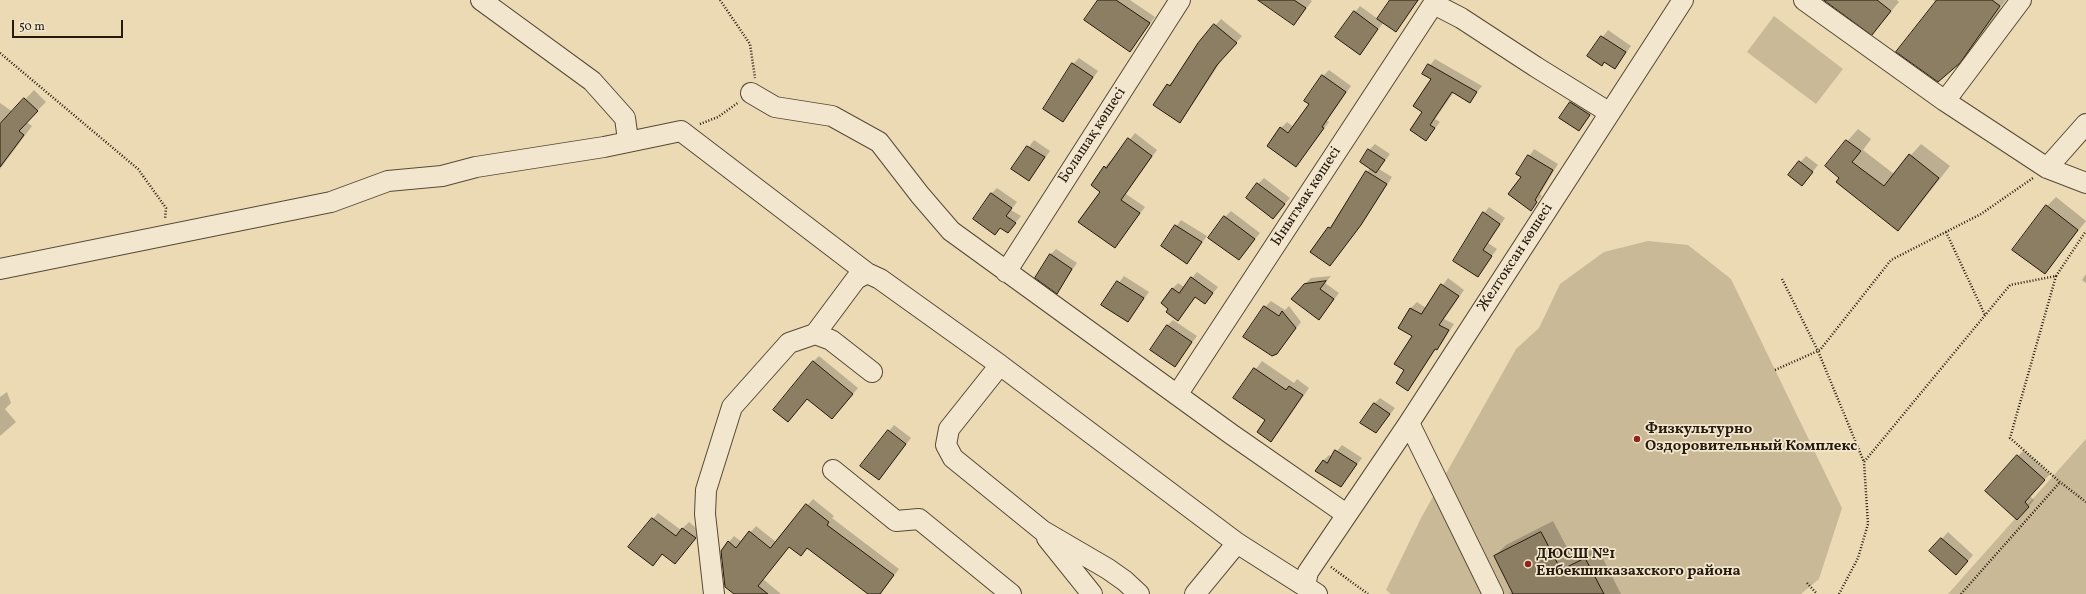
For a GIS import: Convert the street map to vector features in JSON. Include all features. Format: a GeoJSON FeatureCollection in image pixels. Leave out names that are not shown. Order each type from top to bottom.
{"type":"FeatureCollection","features":[{"type":"Feature","properties":{"kind":"street"},"geometry":{"type":"LineString","coordinates":[[481,0],[592,81],[625,118],[628,140]]}},
{"type":"Feature","properties":{"kind":"street","name":"Болашақ көшесі"},"geometry":{"type":"LineString","coordinates":[[1006,272],[1180,0]]}},
{"type":"Feature","properties":{"kind":"street","name":"Желтоксан көшесі"},"geometry":{"type":"LineString","coordinates":[[1311,591],[1308,572],[1409,423],[1683,0]]}},
{"type":"Feature","properties":{"kind":"street"},"geometry":{"type":"LineString","coordinates":[[1804,0],[1945,101],[2047,168],[2086,183]]}},
{"type":"Feature","properties":{"kind":"street"},"geometry":{"type":"LineString","coordinates":[[1945,101],[2022,0]]}},
{"type":"Feature","properties":{"kind":"street"},"geometry":{"type":"LineString","coordinates":[[1435,2],[1610,113]]}},
{"type":"Feature","properties":{"kind":"street","name":"Ынытмак көшесі"},"geometry":{"type":"LineString","coordinates":[[1177,395],[1435,2]]}},
{"type":"Feature","properties":{"kind":"street"},"geometry":{"type":"LineString","coordinates":[[751,92],[775,107],[832,116],[878,142],[951,231],[1177,395],[1346,514]]}},
{"type":"Feature","properties":{"kind":"street"},"geometry":{"type":"LineString","coordinates":[[2047,168],[2086,124]]}},
{"type":"Feature","properties":{"kind":"street"},"geometry":{"type":"LineString","coordinates":[[0,269],[165,234],[331,202],[388,181],[442,176],[476,167],[604,147],[628,140],[681,131],[867,273],[880,279],[1000,365],[1237,543],[1311,591]]}},
{"type":"Feature","properties":{"kind":"street"},"geometry":{"type":"LineString","coordinates":[[714,594],[705,514],[706,490],[732,407],[789,343],[815,334],[856,279],[867,273]]}},
{"type":"Feature","properties":{"kind":"street"},"geometry":{"type":"LineString","coordinates":[[815,334],[831,340],[872,372]]}},
{"type":"Feature","properties":{"kind":"street"},"geometry":{"type":"LineString","coordinates":[[1000,365],[950,429],[946,445],[953,458],[1043,531],[1108,569],[1125,581],[1139,594]]}},
{"type":"Feature","properties":{"kind":"street"},"geometry":{"type":"LineString","coordinates":[[1409,423],[1494,594]]}},
{"type":"Feature","properties":{"kind":"street"},"geometry":{"type":"LineString","coordinates":[[833,470],[896,521],[919,519],[1011,594]]}},
{"type":"Feature","properties":{"kind":"street"},"geometry":{"type":"LineString","coordinates":[[1043,531],[1092,594]]}},
{"type":"Feature","properties":{"kind":"street"},"geometry":{"type":"LineString","coordinates":[[1195,594],[1237,543]]}},
{"type":"Feature","properties":{"kind":"path"},"geometry":{"type":"LineString","coordinates":[[681,131],[718,117],[751,92],[755,76],[750,44],[720,0]]}},
{"type":"Feature","properties":{"kind":"path"},"geometry":{"type":"LineString","coordinates":[[0,53],[138,169],[166,208],[165,234]]}},
{"type":"Feature","properties":{"kind":"path"},"geometry":{"type":"LineString","coordinates":[[1775,370],[1818,351],[1891,260],[1981,214],[2047,168]]}},
{"type":"Feature","properties":{"kind":"path"},"geometry":{"type":"LineString","coordinates":[[2086,231],[2056,276],[2010,438],[2060,482],[2086,502]]}},
{"type":"Feature","properties":{"kind":"path"},"geometry":{"type":"LineString","coordinates":[[1946,232],[1985,314]]}},
{"type":"Feature","properties":{"kind":"path"},"geometry":{"type":"LineString","coordinates":[[1864,462],[2010,285],[2056,276]]}},
{"type":"Feature","properties":{"kind":"path"},"geometry":{"type":"LineString","coordinates":[[1782,279],[1818,351],[1864,462],[1868,524],[1858,558],[1839,594]]}},
{"type":"Feature","properties":{"kind":"path"},"geometry":{"type":"LineString","coordinates":[[1961,594],[2060,482]]}},
{"type":"Feature","properties":{"kind":"path"},"geometry":{"type":"LineString","coordinates":[[1317,558],[1368,594]]}},
{"type":"Feature","properties":{"kind":"path"},"geometry":{"type":"LineString","coordinates":[[1807,583],[1817,594]]}},
{"type":"Feature","properties":{"kind":"shaded area"},"geometry":{"type":"Polygon","coordinates":[[[1774,16],[1843,69],[1816,104],[1747,52],[1774,16]]]}},
{"type":"Feature","properties":{"kind":"shaded area","name":"Физкультурно Оздоровительный Комплекс"},"geometry":{"type":"Polygon","coordinates":[[[1648,241],[1688,245],[1731,279],[1842,508],[1819,579],[1801,594],[1391,594],[1386,590],[1421,518],[1516,349],[1539,328],[1560,284],[1604,252],[1648,241]]]}},
{"type":"Feature","properties":{"kind":"shaded area"},"geometry":{"type":"Polygon","coordinates":[[[2086,439],[2086,594],[1948,594],[2086,439]]]}},
{"type":"Feature","properties":{"kind":"building"},"geometry":{"type":"Polygon","coordinates":[[[1098,0],[1116,0],[1150,23],[1130,52],[1084,20],[1098,0]]]}},
{"type":"Feature","properties":{"kind":"building"},"geometry":{"type":"Polygon","coordinates":[[[1258,0],[1294,0],[1306,8],[1294,25],[1258,0]]]}},
{"type":"Feature","properties":{"kind":"building"},"geometry":{"type":"Polygon","coordinates":[[[1390,0],[1418,0],[1396,32],[1377,19],[1390,0]]]}},
{"type":"Feature","properties":{"kind":"building"},"geometry":{"type":"Polygon","coordinates":[[[1824,0],[1877,0],[1891,11],[1872,35],[1824,0]]]}},
{"type":"Feature","properties":{"kind":"building"},"geometry":{"type":"Polygon","coordinates":[[[1937,0],[1992,0],[2000,6],[1960,63],[1938,82],[1896,52],[1937,0]]]}},
{"type":"Feature","properties":{"kind":"building"},"geometry":{"type":"Polygon","coordinates":[[[1354,11],[1378,29],[1360,55],[1335,37],[1354,11]]]}},
{"type":"Feature","properties":{"kind":"building"},"geometry":{"type":"Polygon","coordinates":[[[1214,24],[1237,43],[1217,65],[1180,123],[1153,105],[1167,84],[1170,86],[1198,43],[1214,24]]]}},
{"type":"Feature","properties":{"kind":"building"},"geometry":{"type":"Polygon","coordinates":[[[1601,36],[1626,52],[1615,69],[1604,62],[1602,66],[1587,56],[1601,36]]]}},
{"type":"Feature","properties":{"kind":"building"},"geometry":{"type":"Polygon","coordinates":[[[1072,63],[1093,77],[1063,122],[1043,109],[1072,63]]]}},
{"type":"Feature","properties":{"kind":"building"},"geometry":{"type":"Polygon","coordinates":[[[1428,64],[1477,92],[1470,103],[1452,92],[1430,125],[1435,128],[1426,141],[1410,130],[1422,112],[1413,106],[1431,79],[1422,74],[1428,64]]]}},
{"type":"Feature","properties":{"kind":"building"},"geometry":{"type":"Polygon","coordinates":[[[1322,75],[1346,92],[1322,127],[1324,128],[1296,167],[1267,146],[1280,127],[1288,133],[1309,104],[1304,101],[1322,75]]]}},
{"type":"Feature","properties":{"kind":"building"},"geometry":{"type":"Polygon","coordinates":[[[24,98],[38,111],[19,131],[24,135],[0,167],[0,124],[24,98]]]}},
{"type":"Feature","properties":{"kind":"building"},"geometry":{"type":"Polygon","coordinates":[[[1570,102],[1590,115],[1579,131],[1559,118],[1570,102]]]}},
{"type":"Feature","properties":{"kind":"building"},"geometry":{"type":"Polygon","coordinates":[[[1128,138],[1152,156],[1121,200],[1140,213],[1115,248],[1078,222],[1100,192],[1091,185],[1104,166],[1106,168],[1128,138]]]}},
{"type":"Feature","properties":{"kind":"building"},"geometry":{"type":"Polygon","coordinates":[[[1846,140],[1861,151],[1852,162],[1884,186],[1909,154],[1939,178],[1898,231],[1836,182],[1839,178],[1825,166],[1846,140]]]}},
{"type":"Feature","properties":{"kind":"building"},"geometry":{"type":"Polygon","coordinates":[[[1027,146],[1045,157],[1029,181],[1011,169],[1027,146]]]}},
{"type":"Feature","properties":{"kind":"building"},"geometry":{"type":"Polygon","coordinates":[[[1368,149],[1385,160],[1376,173],[1360,162],[1368,149]]]}},
{"type":"Feature","properties":{"kind":"building"},"geometry":{"type":"Polygon","coordinates":[[[1528,155],[1553,170],[1535,200],[1537,202],[1531,211],[1508,194],[1521,177],[1516,174],[1528,155]]]}},
{"type":"Feature","properties":{"kind":"building"},"geometry":{"type":"Polygon","coordinates":[[[1799,161],[1813,172],[1802,186],[1788,175],[1799,161]]]}},
{"type":"Feature","properties":{"kind":"building"},"geometry":{"type":"Polygon","coordinates":[[[1366,171],[1387,184],[1361,225],[1330,266],[1310,252],[1328,227],[1330,228],[1366,171]]]}},
{"type":"Feature","properties":{"kind":"building"},"geometry":{"type":"Polygon","coordinates":[[[1257,183],[1285,204],[1273,219],[1246,198],[1257,183]]]}},
{"type":"Feature","properties":{"kind":"building"},"geometry":{"type":"Polygon","coordinates":[[[991,193],[1012,208],[1006,216],[1016,223],[1008,233],[1000,228],[995,235],[973,219],[991,193]]]}},
{"type":"Feature","properties":{"kind":"building"},"geometry":{"type":"Polygon","coordinates":[[[2046,205],[2078,230],[2045,274],[2012,250],[2046,205]]]}},
{"type":"Feature","properties":{"kind":"building"},"geometry":{"type":"Polygon","coordinates":[[[1483,212],[1500,224],[1483,250],[1492,256],[1478,277],[1453,261],[1483,212]]]}},
{"type":"Feature","properties":{"kind":"building"},"geometry":{"type":"Polygon","coordinates":[[[1224,216],[1255,239],[1239,260],[1208,238],[1224,216]]]}},
{"type":"Feature","properties":{"kind":"building"},"geometry":{"type":"Polygon","coordinates":[[[1175,225],[1202,242],[1187,264],[1161,246],[1175,225]]]}},
{"type":"Feature","properties":{"kind":"building"},"geometry":{"type":"Polygon","coordinates":[[[1050,254],[1072,269],[1057,294],[1035,278],[1050,254]]]}},
{"type":"Feature","properties":{"kind":"building"},"geometry":{"type":"Polygon","coordinates":[[[1191,277],[1213,293],[1205,304],[1195,297],[1178,321],[1166,312],[1168,309],[1161,303],[1172,288],[1179,293],[1191,277]]]}},
{"type":"Feature","properties":{"kind":"building"},"geometry":{"type":"Polygon","coordinates":[[[1117,281],[1144,298],[1128,322],[1101,305],[1117,281]]]}},
{"type":"Feature","properties":{"kind":"building"},"geometry":{"type":"Polygon","coordinates":[[[1326,281],[1320,289],[1334,299],[1319,320],[1291,299],[1304,284],[1326,281]]]}},
{"type":"Feature","properties":{"kind":"building"},"geometry":{"type":"Polygon","coordinates":[[[1441,284],[1459,296],[1439,325],[1449,330],[1408,391],[1396,383],[1404,370],[1394,364],[1412,336],[1398,328],[1410,308],[1421,314],[1441,284]]]}},
{"type":"Feature","properties":{"kind":"building"},"geometry":{"type":"Polygon","coordinates":[[[1264,306],[1279,316],[1282,311],[1296,328],[1277,354],[1272,356],[1243,337],[1264,306]]]}},
{"type":"Feature","properties":{"kind":"building"},"geometry":{"type":"Polygon","coordinates":[[[1167,325],[1192,342],[1175,367],[1150,350],[1167,325]]]}},
{"type":"Feature","properties":{"kind":"building"},"geometry":{"type":"Polygon","coordinates":[[[813,361],[853,394],[832,419],[807,399],[788,422],[773,410],[813,361]]]}},
{"type":"Feature","properties":{"kind":"building"},"geometry":{"type":"Polygon","coordinates":[[[1254,368],[1286,390],[1289,386],[1303,395],[1271,442],[1257,432],[1265,420],[1233,398],[1254,368]]]}},
{"type":"Feature","properties":{"kind":"building"},"geometry":{"type":"Polygon","coordinates":[[[1374,403],[1390,414],[1376,433],[1360,423],[1374,403]]]}},
{"type":"Feature","properties":{"kind":"building"},"geometry":{"type":"Polygon","coordinates":[[[888,430],[906,444],[879,480],[860,466],[888,430]]]}},
{"type":"Feature","properties":{"kind":"building"},"geometry":{"type":"Polygon","coordinates":[[[1335,450],[1357,464],[1341,487],[1315,471],[1323,460],[1327,463],[1335,450]]]}},
{"type":"Feature","properties":{"kind":"building"},"geometry":{"type":"Polygon","coordinates":[[[2017,455],[2045,480],[2025,502],[2029,507],[2017,520],[1985,491],[2017,455]]]}},
{"type":"Feature","properties":{"kind":"building"},"geometry":{"type":"Polygon","coordinates":[[[806,504],[829,522],[827,525],[894,575],[880,594],[868,594],[807,548],[801,556],[789,547],[758,586],[768,594],[734,594],[725,587],[721,551],[728,541],[736,548],[749,531],[770,548],[806,504]]]}},
{"type":"Feature","properties":{"kind":"building"},"geometry":{"type":"Polygon","coordinates":[[[652,518],[676,536],[682,528],[696,538],[675,564],[662,554],[653,566],[628,547],[652,518]]]}},
{"type":"Feature","properties":{"kind":"building","name":"ДЮСШ №1 Енбекшиказахского района"},"geometry":{"type":"Polygon","coordinates":[[[1541,532],[1561,570],[1585,558],[1604,594],[1513,594],[1494,556],[1541,532]]]}},
{"type":"Feature","properties":{"kind":"building"},"geometry":{"type":"Polygon","coordinates":[[[1941,538],[1968,561],[1956,575],[1929,551],[1941,538]]]}},
{"type":"Feature","properties":{"kind":"place","name":"Физкультурно Оздоровительный Комплекс"},"geometry":{"type":"Point","coordinates":[1637,439]}},
{"type":"Feature","properties":{"kind":"place","name":"ДЮСШ №1 Енбекшиказахского района"},"geometry":{"type":"Point","coordinates":[1528,564]}}]}
